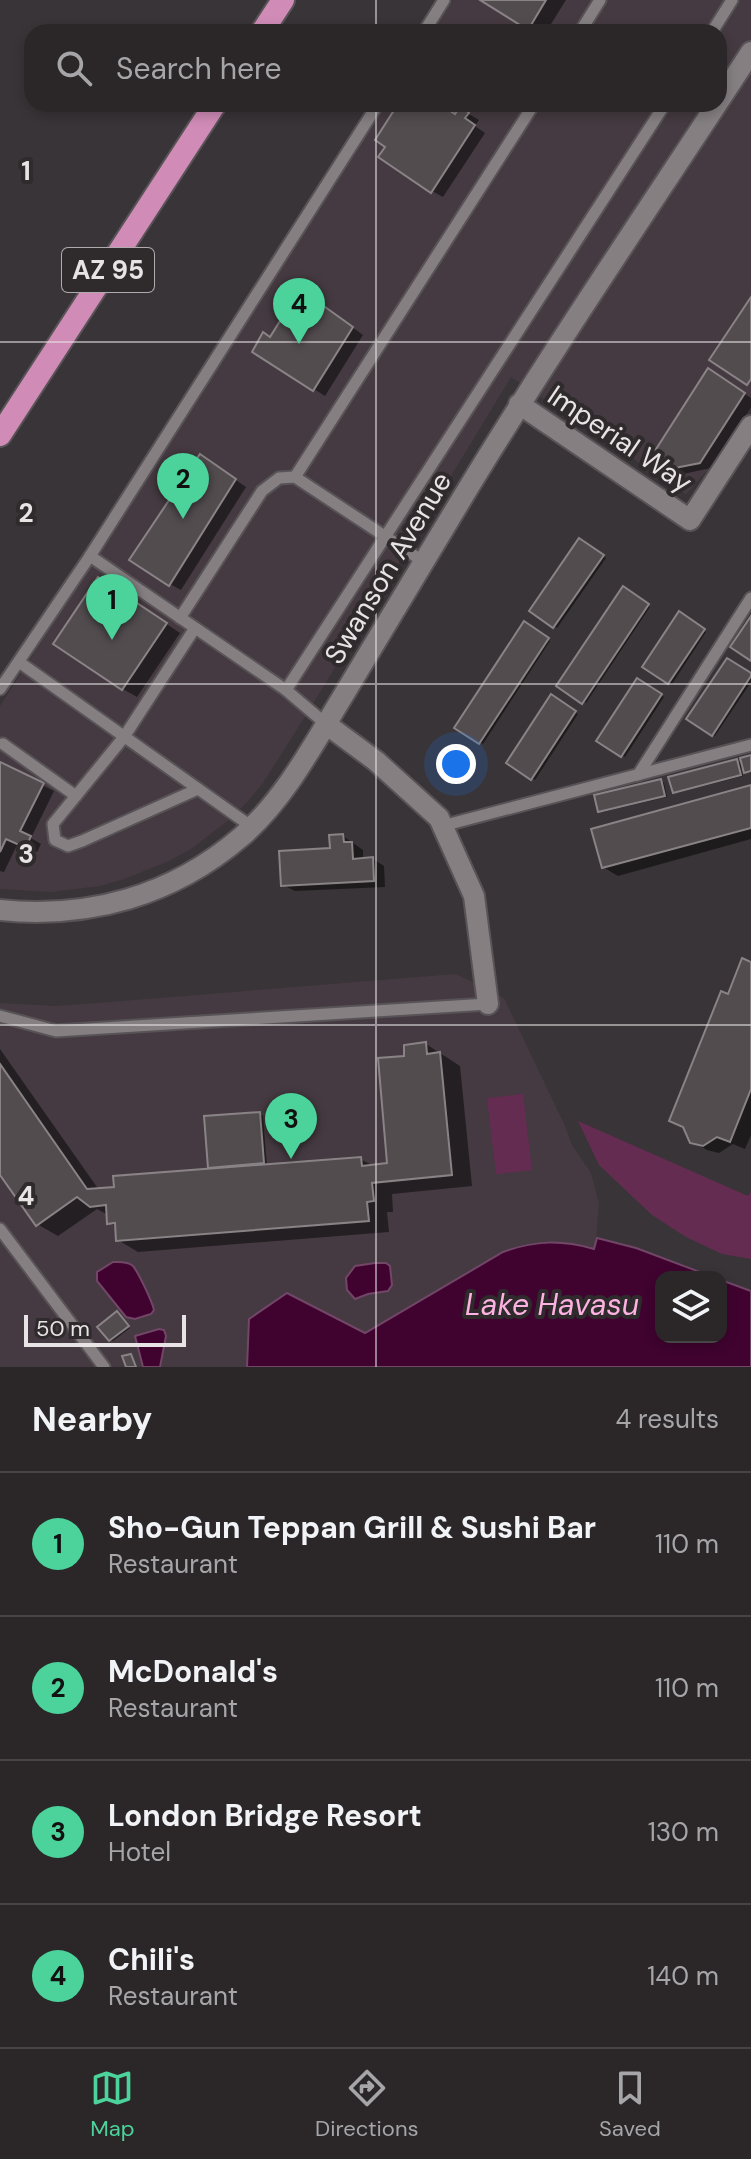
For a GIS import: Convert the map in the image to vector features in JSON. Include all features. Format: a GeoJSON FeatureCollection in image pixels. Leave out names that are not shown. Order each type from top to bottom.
{"type":"FeatureCollection","features":[{"type":"Feature","properties":{"kind":"highway"},"geometry":{"type":"LineString","coordinates":[[267,24],[283,0]]}},
{"type":"Feature","properties":{"kind":"highway","name":"AZ 95"},"geometry":{"type":"LineString","coordinates":[[0,435],[210,112]]}},
{"type":"Feature","properties":{"kind":"street","name":"Swanson Avenue"},"geometry":{"type":"LineString","coordinates":[[727,88],[751,52]]}},
{"type":"Feature","properties":{"kind":"street","name":"Swanson Avenue"},"geometry":{"type":"LineString","coordinates":[[0,910],[26,913],[79,911],[130,900],[179,880],[252,827],[279,796],[326,724],[519,404],[711,112]]}},
{"type":"Feature","properties":{"kind":"street","name":"Imperial Way"},"geometry":{"type":"LineString","coordinates":[[519,404],[690,520],[751,426]]}},
{"type":"Feature","properties":{"kind":"street"},"geometry":{"type":"LineString","coordinates":[[326,724],[376,761],[439,818],[474,896],[488,1004]]}},
{"type":"Feature","properties":{"kind":"lane"},"geometry":{"type":"LineString","coordinates":[[429,24],[444,0]]}},
{"type":"Feature","properties":{"kind":"lane"},"geometry":{"type":"LineString","coordinates":[[585,24],[600,0]]}},
{"type":"Feature","properties":{"kind":"lane"},"geometry":{"type":"LineString","coordinates":[[717,24],[732,0]]}},
{"type":"Feature","properties":{"kind":"lane"},"geometry":{"type":"LineString","coordinates":[[0,689],[90,556],[373,112]]}},
{"type":"Feature","properties":{"kind":"lane"},"geometry":{"type":"LineString","coordinates":[[295,477],[529,112]]}},
{"type":"Feature","properties":{"kind":"lane"},"geometry":{"type":"LineString","coordinates":[[286,690],[660,112]]}},
{"type":"Feature","properties":{"kind":"lane"},"geometry":{"type":"LineString","coordinates":[[180,618],[262,491],[279,478],[295,477],[424,562]]}},
{"type":"Feature","properties":{"kind":"lane"},"geometry":{"type":"LineString","coordinates":[[90,556],[286,690],[326,724]]}},
{"type":"Feature","properties":{"kind":"lane"},"geometry":{"type":"LineString","coordinates":[[638,775],[751,598]]}},
{"type":"Feature","properties":{"kind":"lane"},"geometry":{"type":"LineString","coordinates":[[195,628],[124,737],[53,824],[55,840],[68,846],[198,789]]}},
{"type":"Feature","properties":{"kind":"lane"},"geometry":{"type":"LineString","coordinates":[[19,662],[252,827]]}},
{"type":"Feature","properties":{"kind":"lane"},"geometry":{"type":"LineString","coordinates":[[3,744],[76,796]]}},
{"type":"Feature","properties":{"kind":"lane"},"geometry":{"type":"LineString","coordinates":[[442,826],[751,745]]}},
{"type":"Feature","properties":{"kind":"lane"},"geometry":{"type":"LineString","coordinates":[[0,1016],[56,1031],[488,1004]]}},
{"type":"Feature","properties":{"kind":"lane"},"geometry":{"type":"LineString","coordinates":[[0,1229],[104,1367]]}},
{"type":"Feature","properties":{"kind":"shaded area"},"geometry":{"type":"Polygon","coordinates":[[[453,0],[751,0],[751,406],[713,464],[686,494],[511,377],[308,712],[263,783],[247,802],[191,849],[124,879],[100,886],[51,892],[0,889],[0,706],[381,112],[727,112],[727,24],[437,24],[453,0]]]}},
{"type":"Feature","properties":{"kind":"shaded area"},"geometry":{"type":"Polygon","coordinates":[[[456,974],[504,998],[572,1145],[591,1173],[599,1204],[595,1249],[552,1242],[522,1245],[503,1252],[365,1333],[287,1293],[249,1319],[247,1367],[0,1367],[0,1003],[55,1006],[456,974]]]}},
{"type":"Feature","properties":{"kind":"shaded area"},"geometry":{"type":"Polygon","coordinates":[[[523,1094],[532,1170],[496,1174],[487,1098],[523,1094]]]}},
{"type":"Feature","properties":{"kind":"shaded area"},"geometry":{"type":"Polygon","coordinates":[[[578,1121],[748,1196],[751,1192],[751,1259],[722,1254],[686,1237],[652,1215],[599,1165],[578,1121]]]}},
{"type":"Feature","properties":{"kind":"water","name":"Lake Havasu"},"geometry":{"type":"Polygon","coordinates":[[[597,1238],[636,1248],[697,1271],[655,1271],[655,1343],[727,1343],[727,1282],[751,1291],[751,1367],[247,1367],[249,1319],[287,1293],[365,1333],[503,1252],[548,1243],[594,1249],[597,1238]]]}},
{"type":"Feature","properties":{"kind":"water"},"geometry":{"type":"Polygon","coordinates":[[[113,1262],[133,1266],[153,1306],[151,1314],[135,1319],[126,1317],[97,1281],[97,1272],[113,1262]]]}},
{"type":"Feature","properties":{"kind":"water"},"geometry":{"type":"Polygon","coordinates":[[[375,1263],[390,1266],[392,1285],[388,1291],[355,1299],[347,1290],[346,1278],[355,1266],[375,1263]]]}},
{"type":"Feature","properties":{"kind":"water"},"geometry":{"type":"Polygon","coordinates":[[[164,1330],[166,1336],[160,1367],[143,1367],[135,1336],[164,1330]]]}},
{"type":"Feature","properties":{"kind":"building"},"geometry":{"type":"Polygon","coordinates":[[[480,0],[546,0],[532,24],[518,24],[480,0]]]}},
{"type":"Feature","properties":{"kind":"building"},"geometry":{"type":"Polygon","coordinates":[[[393,112],[468,112],[465,118],[475,125],[431,193],[378,157],[385,147],[375,140],[393,112]]]}},
{"type":"Feature","properties":{"kind":"building"},"geometry":{"type":"Polygon","coordinates":[[[300,289],[353,327],[313,391],[252,352],[263,332],[270,337],[300,289]]]}},
{"type":"Feature","properties":{"kind":"building"},"geometry":{"type":"Polygon","coordinates":[[[751,297],[751,379],[747,385],[709,360],[751,297]]]}},
{"type":"Feature","properties":{"kind":"building"},"geometry":{"type":"Polygon","coordinates":[[[708,368],[745,393],[700,463],[670,469],[651,457],[708,368]]]}},
{"type":"Feature","properties":{"kind":"building"},"geometry":{"type":"Polygon","coordinates":[[[200,454],[236,479],[169,586],[129,560],[200,454]]]}},
{"type":"Feature","properties":{"kind":"building"},"geometry":{"type":"Polygon","coordinates":[[[579,538],[604,555],[553,628],[529,611],[579,538]]]}},
{"type":"Feature","properties":{"kind":"building"},"geometry":{"type":"Polygon","coordinates":[[[98,577],[167,623],[122,690],[53,644],[98,577]]]}},
{"type":"Feature","properties":{"kind":"building"},"geometry":{"type":"Polygon","coordinates":[[[623,586],[649,604],[582,704],[556,686],[623,586]]]}},
{"type":"Feature","properties":{"kind":"building"},"geometry":{"type":"Polygon","coordinates":[[[679,611],[705,629],[668,684],[642,667],[679,611]]]}},
{"type":"Feature","properties":{"kind":"building"},"geometry":{"type":"Polygon","coordinates":[[[751,616],[751,661],[730,647],[751,616]]]}},
{"type":"Feature","properties":{"kind":"building"},"geometry":{"type":"Polygon","coordinates":[[[524,621],[549,638],[479,744],[454,728],[524,621]]]}},
{"type":"Feature","properties":{"kind":"building"},"geometry":{"type":"Polygon","coordinates":[[[727,658],[751,676],[712,736],[686,719],[727,658]]]}},
{"type":"Feature","properties":{"kind":"building"},"geometry":{"type":"Polygon","coordinates":[[[637,678],[662,694],[621,757],[596,741],[637,678]]]}},
{"type":"Feature","properties":{"kind":"building"},"geometry":{"type":"Polygon","coordinates":[[[551,694],[576,711],[531,780],[506,763],[551,694]]]}},
{"type":"Feature","properties":{"kind":"building"},"geometry":{"type":"Polygon","coordinates":[[[751,755],[751,771],[744,773],[740,758],[751,755]]]}},
{"type":"Feature","properties":{"kind":"building"},"geometry":{"type":"Polygon","coordinates":[[[737,759],[741,775],[673,793],[668,777],[737,759]]]}},
{"type":"Feature","properties":{"kind":"building"},"geometry":{"type":"Polygon","coordinates":[[[0,762],[44,783],[20,831],[31,836],[26,848],[6,839],[0,852],[0,762]]]}},
{"type":"Feature","properties":{"kind":"building"},"geometry":{"type":"Polygon","coordinates":[[[661,779],[665,796],[598,812],[594,795],[661,779]]]}},
{"type":"Feature","properties":{"kind":"building"},"geometry":{"type":"Polygon","coordinates":[[[751,785],[751,828],[602,868],[591,829],[751,785]]]}},
{"type":"Feature","properties":{"kind":"building"},"geometry":{"type":"Polygon","coordinates":[[[343,834],[344,842],[352,842],[353,859],[373,857],[374,881],[281,886],[279,851],[330,848],[329,835],[343,834]]]}},
{"type":"Feature","properties":{"kind":"building"},"geometry":{"type":"Polygon","coordinates":[[[742,958],[751,962],[751,1089],[730,1142],[717,1137],[703,1146],[690,1143],[683,1127],[669,1121],[721,991],[728,994],[742,958]]]}},
{"type":"Feature","properties":{"kind":"building"},"geometry":{"type":"Polygon","coordinates":[[[426,1042],[427,1054],[440,1052],[452,1175],[372,1183],[374,1201],[367,1202],[369,1221],[116,1241],[115,1223],[107,1224],[106,1205],[90,1207],[77,1197],[36,1226],[0,1175],[0,1064],[87,1189],[114,1187],[113,1176],[361,1157],[362,1166],[387,1163],[378,1058],[404,1056],[404,1045],[426,1042]]]}},
{"type":"Feature","properties":{"kind":"building"},"geometry":{"type":"Polygon","coordinates":[[[260,1112],[264,1163],[208,1168],[204,1116],[260,1112]]]}},
{"type":"Feature","properties":{"kind":"building"},"geometry":{"type":"Polygon","coordinates":[[[117,1311],[129,1326],[109,1341],[97,1327],[117,1311]]]}},
{"type":"Feature","properties":{"kind":"building"},"geometry":{"type":"Polygon","coordinates":[[[131,1354],[136,1367],[126,1367],[122,1356],[131,1354]]]}},
{"type":"Feature","properties":{"kind":"place","name":"Chili's"},"geometry":{"type":"Point","coordinates":[299,344]}},
{"type":"Feature","properties":{"kind":"place","name":"McDonald's"},"geometry":{"type":"Point","coordinates":[183,519]}},
{"type":"Feature","properties":{"kind":"place","name":"Sho-Gun Teppan Grill & Sushi Bar"},"geometry":{"type":"Point","coordinates":[112,640]}},
{"type":"Feature","properties":{"kind":"place","name":"London Bridge Resort"},"geometry":{"type":"Point","coordinates":[291,1159]}}]}
